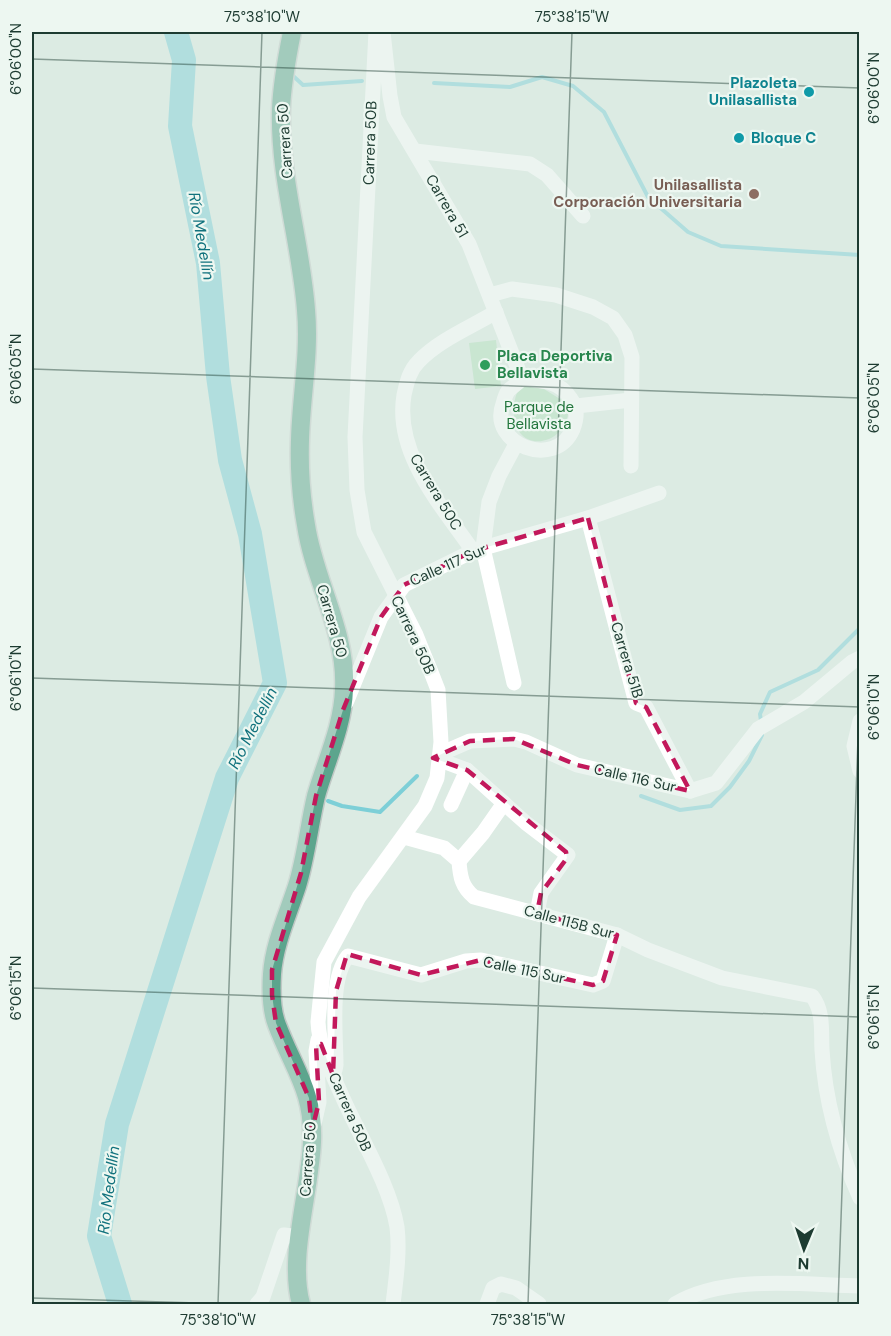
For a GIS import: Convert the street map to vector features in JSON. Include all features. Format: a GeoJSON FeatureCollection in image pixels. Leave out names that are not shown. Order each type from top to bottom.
{"type":"FeatureCollection","features":[{"type":"Feature","properties":{"kind":"main road","name":"Carrera 50"},"geometry":{"type":"LineString","coordinates":[[292,32],[283,76],[281,110],[282,147],[306,310],[307,346],[300,438],[300,476],[307,538],[339,639],[345,669],[343,710],[316,796],[301,873],[280,937],[273,970],[272,995],[276,1023],[309,1098],[312,1131],[300,1237],[297,1292],[301,1305]]}},
{"type":"Feature","properties":{"kind":"street","name":"Carrera 50B"},"geometry":{"type":"LineString","coordinates":[[376,32],[355,454],[360,513],[364,532],[416,634],[438,690],[441,726],[440,757],[437,778],[425,806],[359,897],[324,962],[319,1031],[333,1075],[386,1190],[396,1224],[398,1262],[393,1305]]}},
{"type":"Feature","properties":{"kind":"street","name":"Carrera 51"},"geometry":{"type":"LineString","coordinates":[[383,32],[394,117],[468,244],[522,379]]}},
{"type":"Feature","properties":{"kind":"street"},"geometry":{"type":"LineString","coordinates":[[415,152],[530,164],[547,175],[583,216]]}},
{"type":"Feature","properties":{"kind":"street"},"geometry":{"type":"LineString","coordinates":[[490,295],[512,289],[556,295],[593,307],[613,318],[625,335],[632,357],[631,466]]}},
{"type":"Feature","properties":{"kind":"street","name":"Carrera 50C"},"geometry":{"type":"LineString","coordinates":[[478,550],[423,477],[411,453],[404,431],[403,402],[407,378],[417,362],[435,347],[496,312]]}},
{"type":"Feature","properties":{"kind":"street"},"geometry":{"type":"LineString","coordinates":[[522,379],[546,380],[565,390],[576,406],[576,421],[570,435],[559,445],[545,450],[530,450],[516,444],[504,429],[501,410],[508,392],[522,379]]}},
{"type":"Feature","properties":{"kind":"street"},"geometry":{"type":"LineString","coordinates":[[576,406],[631,400]]}},
{"type":"Feature","properties":{"kind":"street"},"geometry":{"type":"LineString","coordinates":[[514,683],[478,550],[489,502],[499,476],[516,444]]}},
{"type":"Feature","properties":{"kind":"street","name":"Calle 117 Sur"},"geometry":{"type":"LineString","coordinates":[[343,710],[381,617],[404,585],[478,550],[588,518],[659,493]]}},
{"type":"Feature","properties":{"kind":"street","name":"Carrera 51B"},"geometry":{"type":"LineString","coordinates":[[588,518],[636,703],[646,707],[690,791]]}},
{"type":"Feature","properties":{"kind":"street","name":"Calle 116 Sur"},"geometry":{"type":"LineString","coordinates":[[440,757],[470,741],[514,739],[526,742],[577,765],[690,791],[708,787],[716,783],[758,729],[804,702],[860,658]]}},
{"type":"Feature","properties":{"kind":"street"},"geometry":{"type":"LineString","coordinates":[[860,721],[854,746],[860,771]]}},
{"type":"Feature","properties":{"kind":"street"},"geometry":{"type":"LineString","coordinates":[[440,757],[467,770],[568,855],[541,894],[537,913]]}},
{"type":"Feature","properties":{"kind":"street"},"geometry":{"type":"LineString","coordinates":[[451,805],[467,770]]}},
{"type":"Feature","properties":{"kind":"street"},"geometry":{"type":"LineString","coordinates":[[404,837],[444,848],[459,861],[504,803]]}},
{"type":"Feature","properties":{"kind":"street","name":"Calle 115B Sur"},"geometry":{"type":"LineString","coordinates":[[459,861],[460,876],[466,890],[474,897],[617,935],[648,950],[723,978],[812,996],[820,1011],[824,1079],[843,1160],[860,1198]]}},
{"type":"Feature","properties":{"kind":"street","name":"Calle 115 Sur"},"geometry":{"type":"LineString","coordinates":[[333,1075],[336,1065],[336,991],[346,957],[352,955],[421,975],[466,961],[481,960],[593,985],[603,981],[617,935]]}},
{"type":"Feature","properties":{"kind":"street"},"geometry":{"type":"LineString","coordinates":[[312,1131],[318,1102],[316,1052],[319,1031]]}},
{"type":"Feature","properties":{"kind":"street"},"geometry":{"type":"LineString","coordinates":[[257,1305],[266,1288],[284,1235],[300,1237]]}},
{"type":"Feature","properties":{"kind":"street"},"geometry":{"type":"LineString","coordinates":[[487,1305],[492,1288],[501,1284],[516,1288],[539,1305]]}},
{"type":"Feature","properties":{"kind":"street"},"geometry":{"type":"LineString","coordinates":[[679,1304],[716,1288],[770,1284],[860,1286]]}},
{"type":"Feature","properties":{"kind":"highlighted area"},"geometry":{"type":"Polygon","coordinates":[[[588,518],[636,703],[646,707],[690,791],[577,765],[514,739],[470,741],[433,758],[467,770],[566,852],[567,858],[541,893],[537,913],[617,935],[603,981],[593,985],[481,960],[421,975],[347,954],[336,991],[333,1075],[321,1044],[316,1045],[319,1102],[312,1130],[309,1098],[276,1023],[272,995],[272,970],[301,873],[316,796],[343,710],[381,617],[404,585],[473,551],[588,518]]]}},
{"type":"Feature","properties":{"kind":"green space","name":"Placa Deportiva Bellavista"},"geometry":{"type":"Polygon","coordinates":[[[496,340],[501,386],[475,389],[469,343],[496,340]]]}},
{"type":"Feature","properties":{"kind":"green space","name":"Parque de Bellavista"},"geometry":{"type":"Polygon","coordinates":[[[524,386],[544,389],[568,404],[567,418],[562,429],[552,437],[542,441],[531,440],[522,435],[515,423],[515,397],[524,386]]]}},
{"type":"Feature","properties":{"kind":"waterway","name":"Río Medellín"},"geometry":{"type":"LineString","coordinates":[[120,1304],[99,1236],[117,1124],[227,778],[275,683],[250,534],[230,460],[218,376],[208,263],[180,126],[184,60],[176,32]]}},
{"type":"Feature","properties":{"kind":"waterway"},"geometry":{"type":"LineString","coordinates":[[291,74],[303,85],[362,81]]}},
{"type":"Feature","properties":{"kind":"waterway"},"geometry":{"type":"LineString","coordinates":[[434,83],[510,87],[542,77],[573,86],[604,112],[648,197],[688,232],[721,246],[860,255]]}},
{"type":"Feature","properties":{"kind":"waterway"},"geometry":{"type":"LineString","coordinates":[[761,721],[760,714],[770,692],[818,670],[860,628]]}},
{"type":"Feature","properties":{"kind":"waterway"},"geometry":{"type":"LineString","coordinates":[[641,796],[680,810],[711,806],[730,787],[749,761],[762,735]]}},
{"type":"Feature","properties":{"kind":"waterway"},"geometry":{"type":"LineString","coordinates":[[328,801],[342,806],[380,812],[417,776]]}},
{"type":"Feature","properties":{"kind":"place","name":"Plazoleta Unilasallista"},"geometry":{"type":"Point","coordinates":[809,92]}},
{"type":"Feature","properties":{"kind":"place","name":"Bloque C"},"geometry":{"type":"Point","coordinates":[739,138]}},
{"type":"Feature","properties":{"kind":"place","name":"Unilasallista Corporación Universitaria"},"geometry":{"type":"Point","coordinates":[754,194]}},
{"type":"Feature","properties":{"kind":"place","name":"Placa Deportiva Bellavista"},"geometry":{"type":"Point","coordinates":[485,365]}}]}
